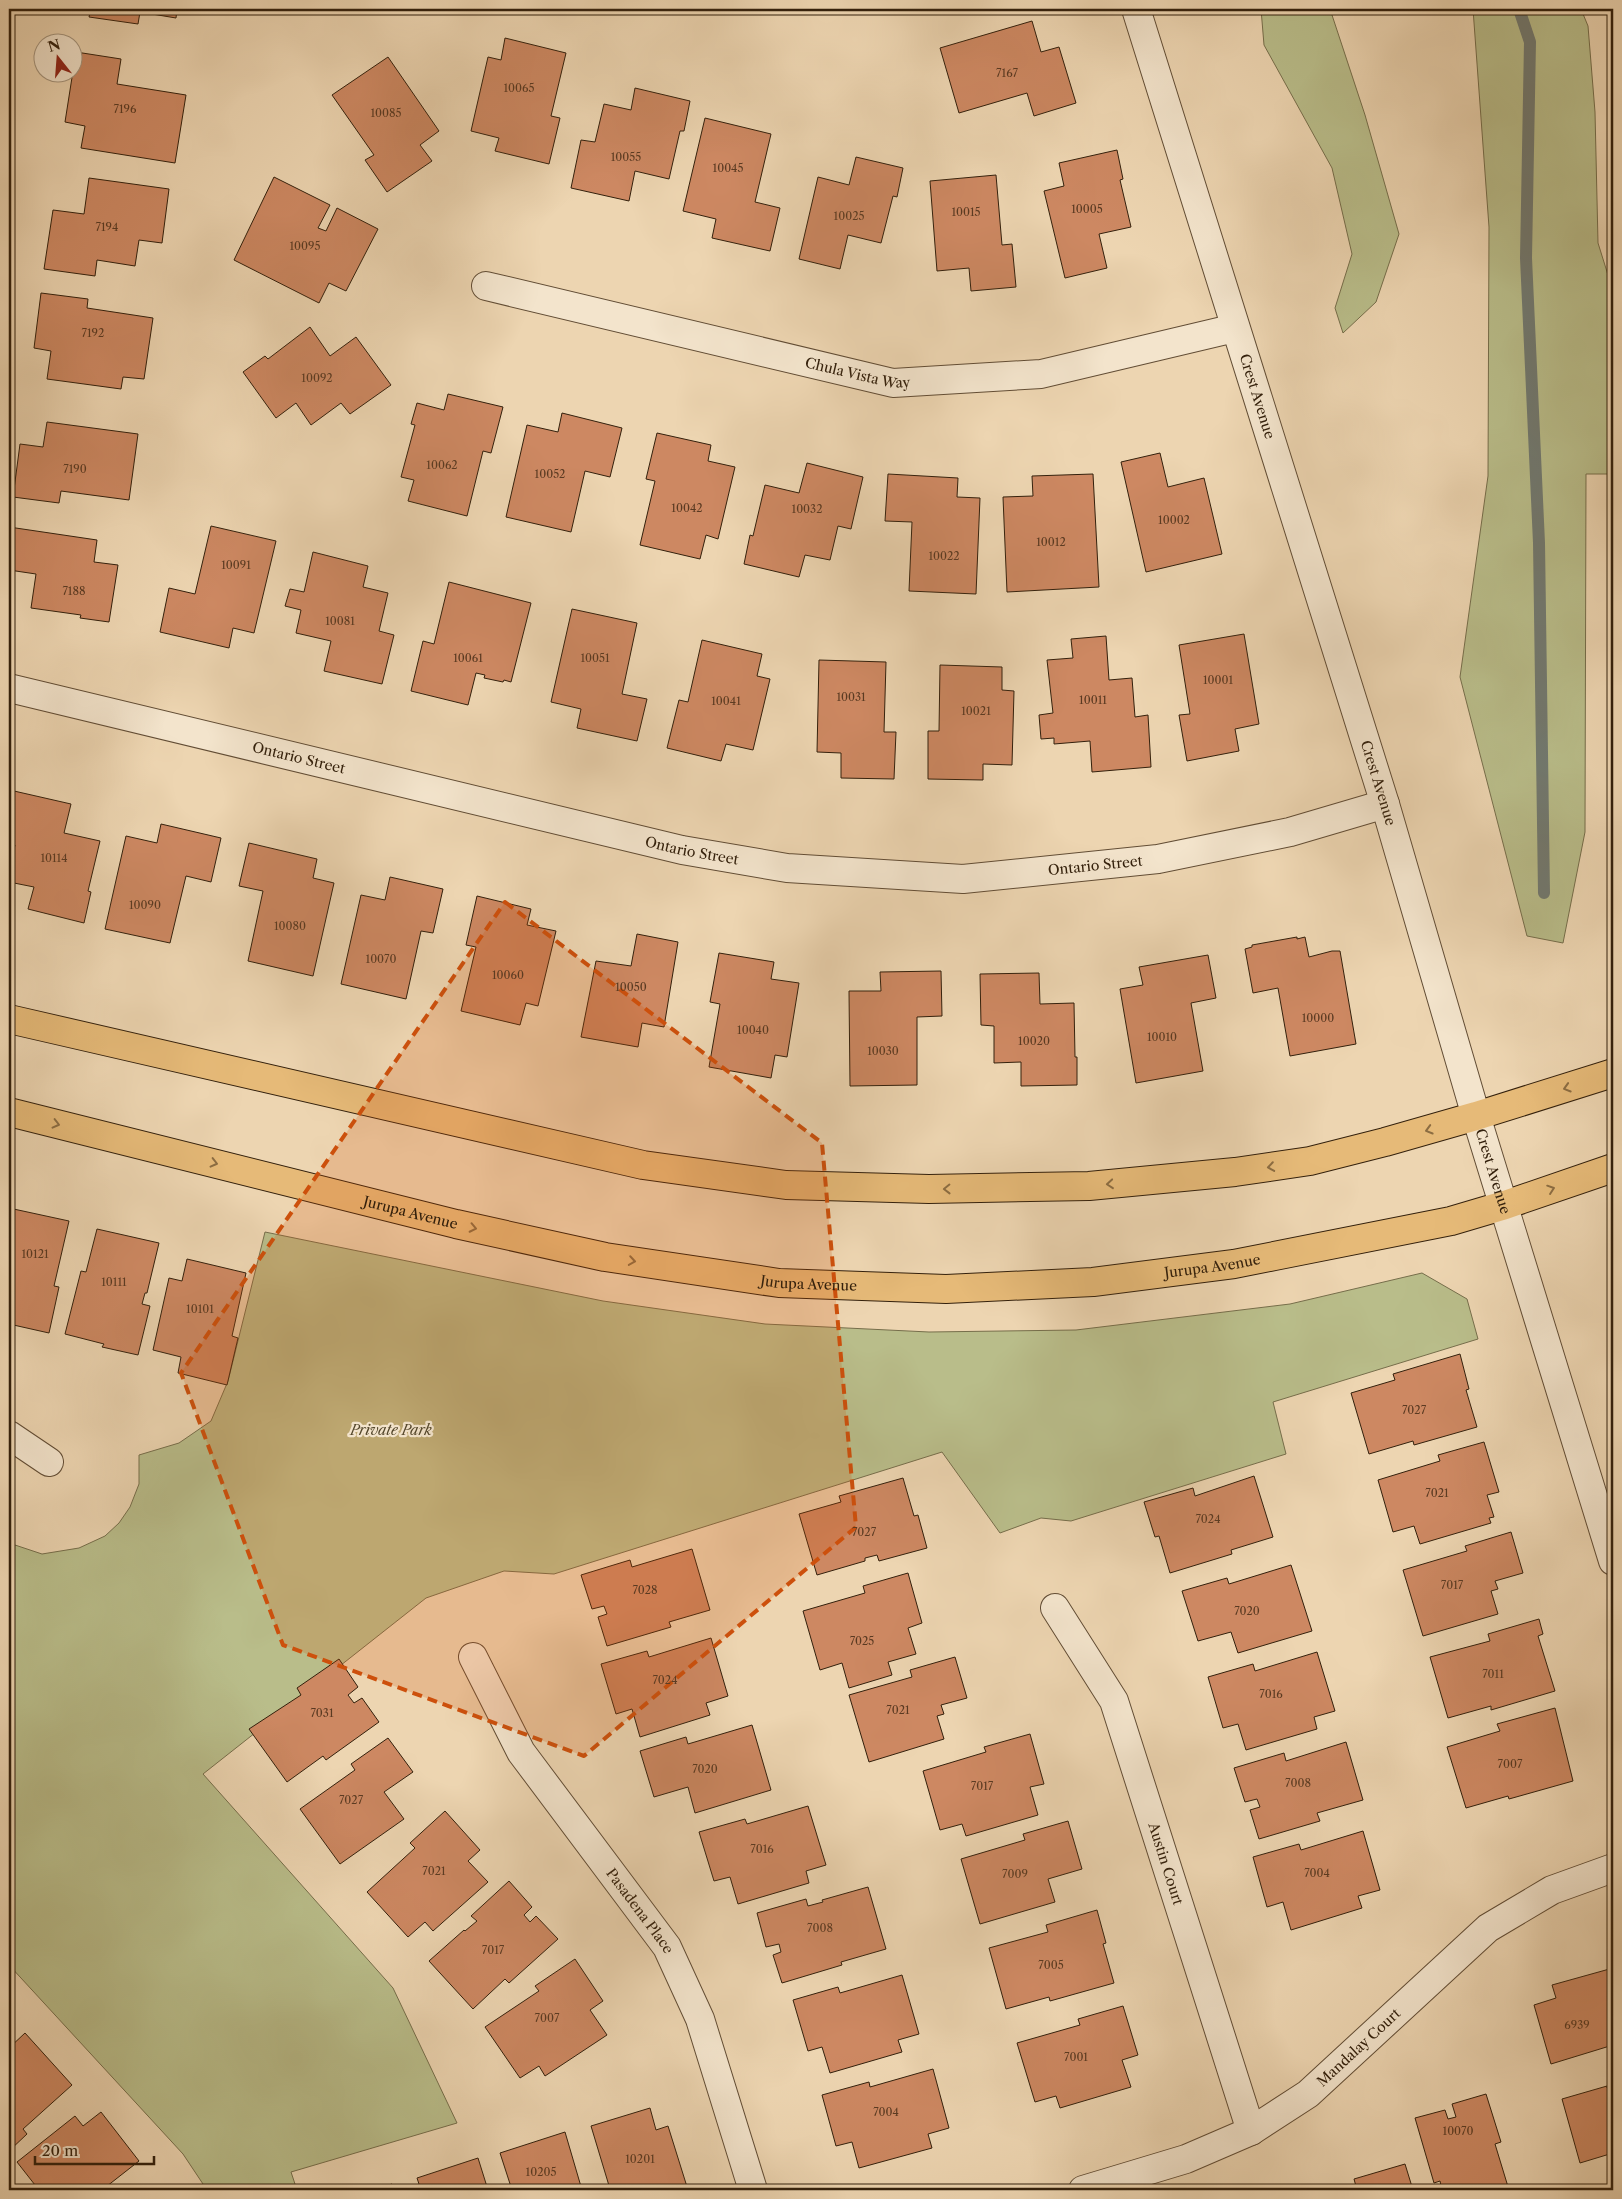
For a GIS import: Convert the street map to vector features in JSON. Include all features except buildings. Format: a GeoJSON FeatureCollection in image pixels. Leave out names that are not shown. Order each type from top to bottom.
{"type":"FeatureCollection","features":[{"type":"Feature","properties":{"kind":"main road"},"geometry":{"type":"LineString","coordinates":[[9,1019],[643,1165],[786,1185],[929,1190],[1089,1186],[1225,1173],[1310,1161],[1476,1116],[1613,1073]]}},
{"type":"Feature","properties":{"kind":"main road","name":"Jurupa Avenue"},"geometry":{"type":"LineString","coordinates":[[9,1112],[456,1224],[606,1257],[779,1283],[946,1289],[1093,1282],[1253,1261],[1451,1220],[1504,1205],[1613,1168]]}},
{"type":"Feature","properties":{"kind":"street","name":"Crest Avenue"},"geometry":{"type":"LineString","coordinates":[[1136,9],[1385,804],[1476,1116],[1613,1560]]}},
{"type":"Feature","properties":{"kind":"street","name":"Chula Vista Way"},"geometry":{"type":"LineString","coordinates":[[486,286],[893,383],[1042,374],[1235,328]]}},
{"type":"Feature","properties":{"kind":"street","name":"Ontario Street"},"geometry":{"type":"LineString","coordinates":[[9,688],[682,850],[787,868],[963,879],[1158,859],[1290,832],[1385,804]]}},
{"type":"Feature","properties":{"kind":"street"},"geometry":{"type":"LineString","coordinates":[[9,1435],[49,1462]]}},
{"type":"Feature","properties":{"kind":"street","name":"Austin Court"},"geometry":{"type":"LineString","coordinates":[[1055,1608],[1114,1701],[1251,2131]]}},
{"type":"Feature","properties":{"kind":"street","name":"Pasadena Place"},"geometry":{"type":"LineString","coordinates":[[473,1657],[521,1752],[667,1947],[700,2019],[754,2190]]}},
{"type":"Feature","properties":{"kind":"street","name":"Mandalay Court"},"geometry":{"type":"LineString","coordinates":[[1083,2190],[1186,2160],[1251,2131],[1308,2094],[1488,1928],[1552,1890],[1613,1868]]}},
{"type":"Feature","properties":{"kind":"highlighted area"},"geometry":{"type":"Polygon","coordinates":[[[505,902],[822,1143],[856,1527],[584,1756],[283,1645],[181,1373],[505,902]]]}},
{"type":"Feature","properties":{"kind":"green space"},"geometry":{"type":"Polygon","coordinates":[[[1261,9],[1336,9],[1331,12],[1365,115],[1399,234],[1376,302],[1343,333],[1335,308],[1352,254],[1332,168],[1264,45],[1261,9]]]}},
{"type":"Feature","properties":{"kind":"green space"},"geometry":{"type":"Polygon","coordinates":[[[1473,9],[1581,9],[1588,26],[1595,112],[1598,243],[1613,291],[1613,474],[1586,474],[1585,832],[1563,943],[1527,936],[1460,677],[1488,476],[1489,227],[1473,9]]]}},
{"type":"Feature","properties":{"kind":"green space","name":"Private Park"},"geometry":{"type":"Polygon","coordinates":[[[265,1232],[603,1301],[765,1324],[929,1332],[1076,1330],[1290,1304],[1422,1273],[1467,1299],[1478,1339],[1273,1402],[1286,1454],[1071,1521],[1041,1518],[1000,1533],[942,1452],[554,1574],[504,1571],[426,1598],[203,1774],[393,1988],[457,2123],[291,2172],[297,2190],[207,2190],[183,2154],[9,1965],[9,1543],[42,1554],[79,1548],[105,1536],[119,1523],[130,1507],[139,1484],[139,1455],[179,1443],[211,1421],[228,1381],[265,1232]]]}},
{"type":"Feature","properties":{"kind":"waterway"},"geometry":{"type":"LineString","coordinates":[[1519,9],[1530,42],[1526,258],[1539,543],[1544,893]]}}]}
